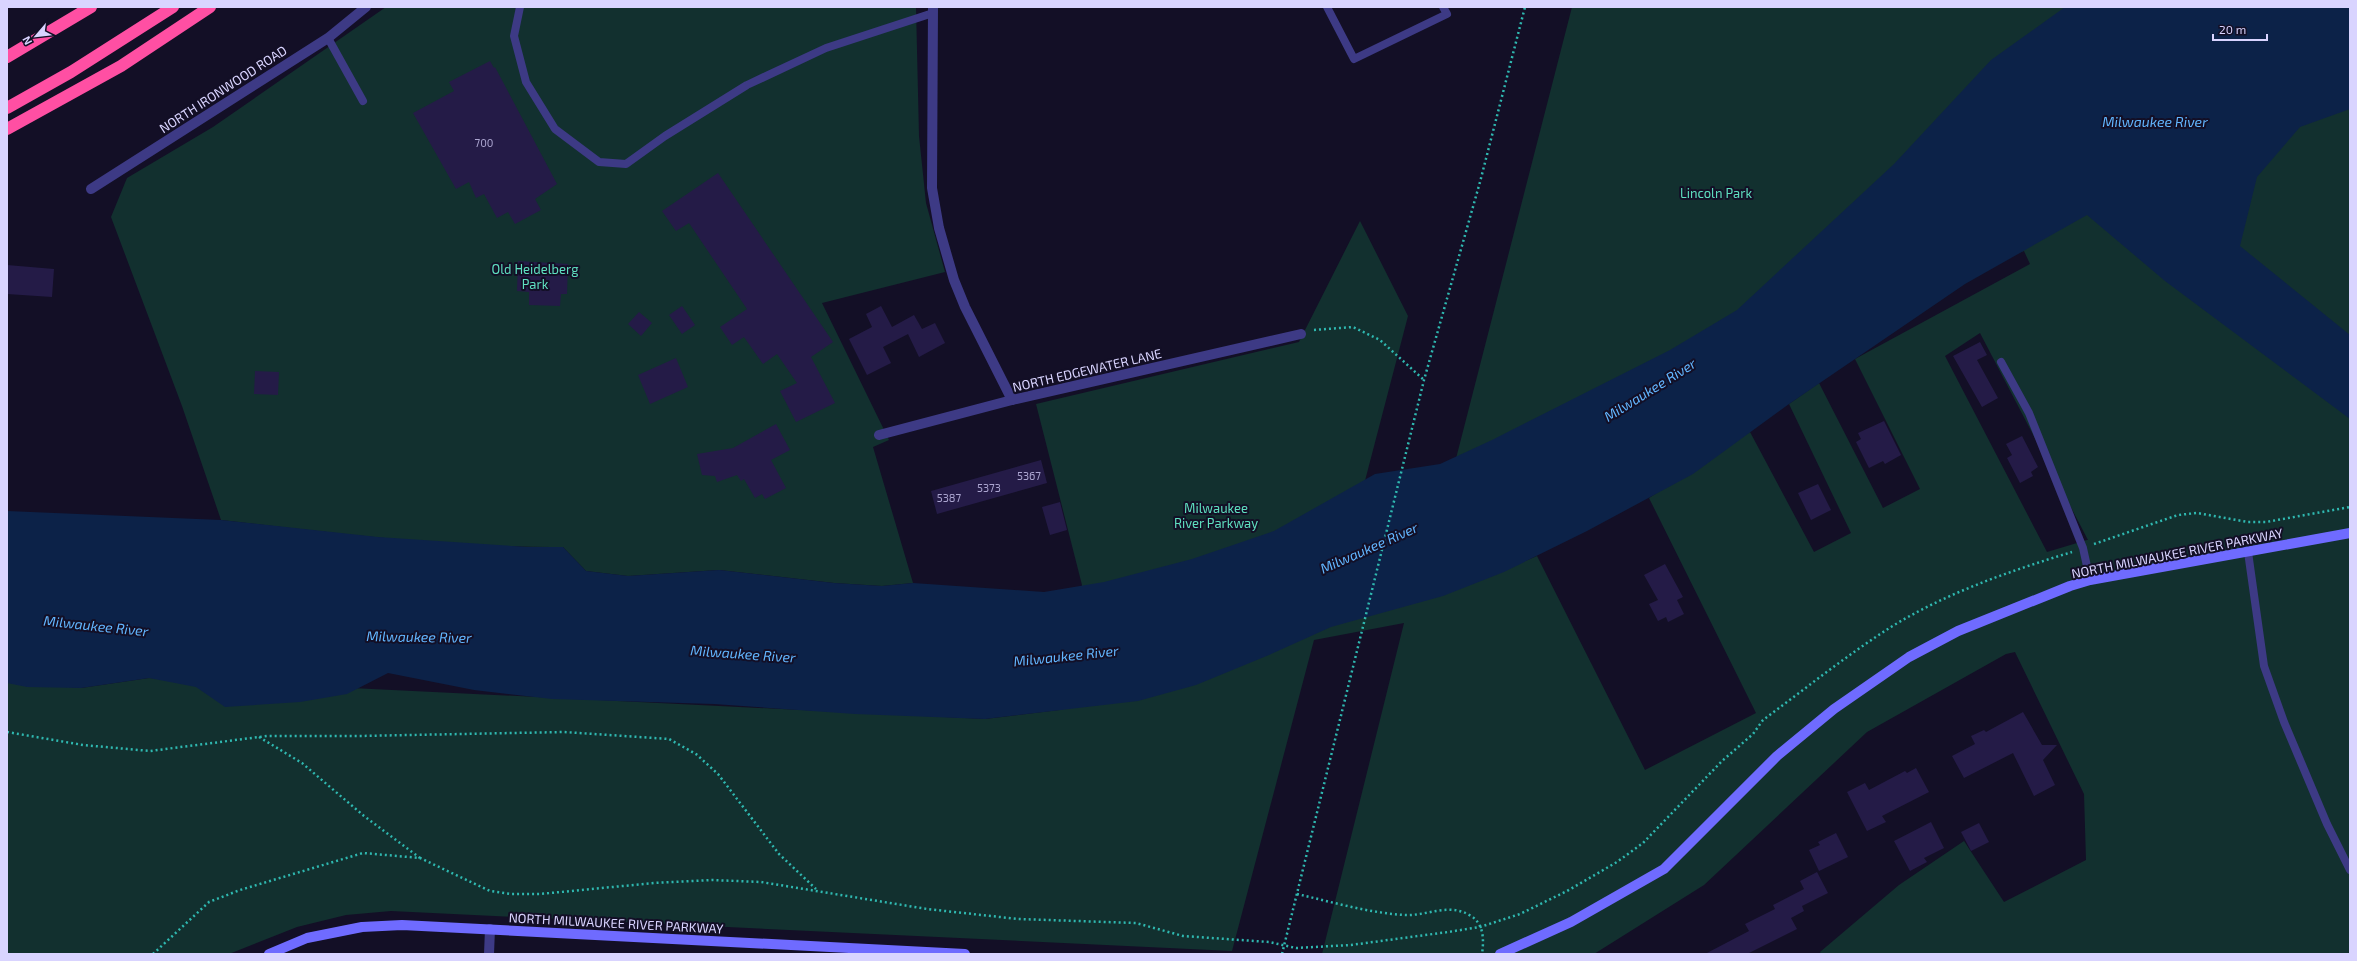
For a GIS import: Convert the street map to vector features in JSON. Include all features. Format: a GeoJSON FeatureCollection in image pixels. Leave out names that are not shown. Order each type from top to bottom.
{"type":"FeatureCollection","features":[{"type":"Feature","properties":{"kind":"highway"},"geometry":{"type":"LineString","coordinates":[[7,57],[91,7]]}},
{"type":"Feature","properties":{"kind":"highway"},"geometry":{"type":"LineString","coordinates":[[7,108],[71,72],[173,7]]}},
{"type":"Feature","properties":{"kind":"highway"},"geometry":{"type":"LineString","coordinates":[[7,129],[121,66],[210,7]]}},
{"type":"Feature","properties":{"kind":"street","name":"NORTH IRONWOOD ROAD"},"geometry":{"type":"LineString","coordinates":[[91,189],[328,38],[366,7]]}},
{"type":"Feature","properties":{"kind":"street"},"geometry":{"type":"LineString","coordinates":[[933,10],[932,188],[939,228],[945,253],[962,300],[1012,400]]}},
{"type":"Feature","properties":{"kind":"street","name":"NORTH EDGEWATER LANE"},"geometry":{"type":"LineString","coordinates":[[879,435],[1012,400],[1301,334]]}},
{"type":"Feature","properties":{"kind":"street","name":"NORTH MILWAUKEE RIVER PARKWAY"},"geometry":{"type":"LineString","coordinates":[[1500,954],[1571,922],[1664,869],[1777,756],[1834,709],[1909,657],[1958,630],[2070,586],[2090,580],[2350,533]]}},
{"type":"Feature","properties":{"kind":"street","name":"NORTH MILWAUKEE RIVER PARKWAY"},"geometry":{"type":"LineString","coordinates":[[269,954],[307,938],[362,927],[402,925],[965,954]]}},
{"type":"Feature","properties":{"kind":"street"},"geometry":{"type":"LineString","coordinates":[[489,954],[490,929]]}},
{"type":"Feature","properties":{"kind":"lane"},"geometry":{"type":"LineString","coordinates":[[520,7],[514,36],[526,82],[555,129],[599,162],[626,164],[665,136],[747,85],[826,48],[933,10]]}},
{"type":"Feature","properties":{"kind":"lane"},"geometry":{"type":"LineString","coordinates":[[1328,7],[1354,59],[1447,14],[1443,7]]}},
{"type":"Feature","properties":{"kind":"lane"},"geometry":{"type":"LineString","coordinates":[[328,38],[363,101]]}},
{"type":"Feature","properties":{"kind":"lane"},"geometry":{"type":"LineString","coordinates":[[2001,362],[2029,413],[2083,548],[2090,580]]}},
{"type":"Feature","properties":{"kind":"lane"},"geometry":{"type":"LineString","coordinates":[[2248,552],[2264,666],[2284,722],[2327,824],[2350,870]]}},
{"type":"Feature","properties":{"kind":"path"},"geometry":{"type":"LineString","coordinates":[[1282,954],[1358,652],[1424,380],[1480,182],[1525,7]]}},
{"type":"Feature","properties":{"kind":"path"},"geometry":{"type":"LineString","coordinates":[[1301,334],[1323,328],[1353,327],[1380,340],[1424,380]]}},
{"type":"Feature","properties":{"kind":"path"},"geometry":{"type":"LineString","coordinates":[[259,737],[302,763],[364,816],[420,858],[490,891],[511,894],[540,894],[654,883],[712,880],[761,882],[927,909],[1018,919],[1136,923],[1183,936],[1269,942],[1296,948],[1350,945],[1480,927],[1520,914],[1567,891],[1617,862],[1643,843],[1722,761],[1753,734],[1764,720],[1891,627],[1945,599],[2015,570],[2178,515],[2197,513],[2248,522],[2266,522],[2350,507]]}},
{"type":"Feature","properties":{"kind":"path"},"geometry":{"type":"LineString","coordinates":[[7,732],[83,745],[150,751],[259,737],[564,732],[669,739],[696,754],[718,774],[779,854],[817,890]]}},
{"type":"Feature","properties":{"kind":"path"},"geometry":{"type":"LineString","coordinates":[[153,954],[209,902],[240,890],[363,853],[420,858]]}},
{"type":"Feature","properties":{"kind":"path"},"geometry":{"type":"LineString","coordinates":[[1297,894],[1377,912],[1407,915],[1455,908],[1472,916],[1480,927],[1485,939],[1482,954]]}},
{"type":"Feature","properties":{"kind":"green space","name":"Old Heidelberg Park"},"geometry":{"type":"Polygon","coordinates":[[[386,7],[916,7],[919,136],[926,203],[945,272],[822,303],[889,440],[873,447],[913,583],[882,586],[834,583],[719,570],[628,576],[586,571],[563,547],[477,545],[392,539],[221,520],[182,406],[111,217],[127,178],[213,127],[386,7]]]}},
{"type":"Feature","properties":{"kind":"green space"},"geometry":{"type":"Polygon","coordinates":[[[1572,7],[2350,7],[2350,954],[1821,954],[1820,952],[1899,885],[1964,841],[2004,902],[2086,860],[2084,794],[2015,652],[2006,654],[1867,732],[1704,885],[1594,954],[1322,954],[1404,623],[1314,640],[1232,951],[391,911],[346,915],[297,927],[229,954],[7,954],[7,682],[81,688],[149,678],[985,719],[1059,710],[1082,585],[1036,404],[1299,342],[1360,221],[1408,316],[1361,496],[1472,584],[1537,556],[1645,770],[1756,713],[1649,498],[1750,432],[1814,552],[1851,533],[1789,404],[1819,383],[1883,508],[1920,489],[1855,359],[2030,264],[2024,251],[1451,478],[1572,7]],[[1980,333],[1945,356],[2047,552],[2088,540],[1980,333]]]}},
{"type":"Feature","properties":{"kind":"water","name":"Milwaukee River"},"geometry":{"type":"Polygon","coordinates":[[[2065,7],[2350,7],[2350,109],[2300,127],[2257,177],[2240,246],[2350,335],[2350,419],[2165,281],[2087,215],[1965,284],[1789,404],[1693,474],[1587,531],[1504,572],[1443,596],[1331,627],[1269,655],[1196,685],[1138,701],[985,719],[855,714],[714,704],[552,699],[474,690],[388,673],[347,694],[300,702],[225,707],[196,687],[149,678],[81,688],[27,687],[7,683],[7,511],[221,520],[378,537],[527,547],[563,547],[586,571],[628,576],[719,570],[834,583],[882,586],[913,583],[1044,592],[1104,582],[1192,559],[1274,531],[1375,474],[1440,464],[1492,440],[1670,350],[1737,310],[1894,164],[1991,60],[2065,7]]]}},
{"type":"Feature","properties":{"kind":"building"},"geometry":{"type":"Polygon","coordinates":[[[490,61],[494,68],[495,67],[557,184],[535,199],[541,210],[515,224],[508,212],[497,218],[484,194],[476,198],[469,182],[456,189],[413,113],[454,91],[449,82],[490,61]]]}},
{"type":"Feature","properties":{"kind":"building"},"geometry":{"type":"Polygon","coordinates":[[[718,173],[833,342],[811,357],[835,403],[796,422],[780,391],[797,383],[777,354],[763,364],[744,337],[732,345],[720,327],[747,309],[689,223],[676,231],[662,211],[718,173]]]}},
{"type":"Feature","properties":{"kind":"building"},"geometry":{"type":"Polygon","coordinates":[[[518,261],[568,264],[567,294],[561,294],[560,306],[529,305],[529,292],[517,291],[518,261]]]}},
{"type":"Feature","properties":{"kind":"building"},"geometry":{"type":"Polygon","coordinates":[[[7,265],[54,269],[52,297],[7,294],[7,265]]]}},
{"type":"Feature","properties":{"kind":"building"},"geometry":{"type":"Polygon","coordinates":[[[682,306],[695,325],[682,334],[669,315],[682,306]]]}},
{"type":"Feature","properties":{"kind":"building"},"geometry":{"type":"Polygon","coordinates":[[[881,306],[892,327],[914,315],[922,329],[935,323],[945,343],[919,357],[908,334],[883,347],[891,363],[867,375],[849,339],[872,327],[866,314],[881,306]]]}},
{"type":"Feature","properties":{"kind":"building"},"geometry":{"type":"Polygon","coordinates":[[[639,312],[652,323],[641,336],[628,324],[639,312]]]}},
{"type":"Feature","properties":{"kind":"building"},"geometry":{"type":"Polygon","coordinates":[[[1980,342],[1987,355],[1977,360],[1998,398],[1982,407],[1953,356],[1980,342]]]}},
{"type":"Feature","properties":{"kind":"building"},"geometry":{"type":"Polygon","coordinates":[[[676,358],[688,387],[650,404],[638,375],[676,358]]]}},
{"type":"Feature","properties":{"kind":"building"},"geometry":{"type":"Polygon","coordinates":[[[255,371],[279,372],[278,395],[254,394],[255,371]]]}},
{"type":"Feature","properties":{"kind":"building"},"geometry":{"type":"Polygon","coordinates":[[[1884,421],[1901,455],[1885,464],[1883,461],[1869,468],[1856,442],[1861,439],[1858,433],[1884,421]]]}},
{"type":"Feature","properties":{"kind":"building"},"geometry":{"type":"Polygon","coordinates":[[[776,424],[790,450],[771,460],[786,488],[765,499],[762,494],[755,498],[744,479],[741,481],[737,475],[717,482],[715,476],[702,475],[697,454],[733,448],[776,424]]]}},
{"type":"Feature","properties":{"kind":"building"},"geometry":{"type":"Polygon","coordinates":[[[2022,436],[2038,467],[2031,472],[2033,476],[2020,483],[2007,458],[2012,455],[2006,444],[2022,436]]]}},
{"type":"Feature","properties":{"kind":"building"},"geometry":{"type":"Polygon","coordinates":[[[1041,460],[1047,483],[937,514],[931,491],[1041,460]]]}},
{"type":"Feature","properties":{"kind":"building"},"geometry":{"type":"Polygon","coordinates":[[[1818,484],[1831,510],[1811,520],[1798,493],[1818,484]]]}},
{"type":"Feature","properties":{"kind":"building"},"geometry":{"type":"Polygon","coordinates":[[[1060,502],[1067,530],[1050,535],[1042,507],[1060,502]]]}},
{"type":"Feature","properties":{"kind":"building"},"geometry":{"type":"Polygon","coordinates":[[[1665,564],[1683,597],[1677,600],[1684,614],[1668,622],[1666,617],[1658,621],[1649,604],[1658,600],[1644,575],[1665,564]]]}},
{"type":"Feature","properties":{"kind":"building"},"geometry":{"type":"Polygon","coordinates":[[[2023,712],[2042,745],[2057,745],[2043,760],[2055,785],[2034,796],[2013,753],[1964,778],[1952,756],[1975,744],[1971,736],[1984,730],[1986,732],[2023,712]]]}},
{"type":"Feature","properties":{"kind":"building"},"geometry":{"type":"Polygon","coordinates":[[[1916,768],[1929,792],[1882,816],[1886,822],[1867,831],[1847,792],[1865,783],[1869,790],[1905,771],[1907,773],[1916,768]]]}},
{"type":"Feature","properties":{"kind":"building"},"geometry":{"type":"Polygon","coordinates":[[[1931,822],[1944,848],[1924,858],[1927,862],[1910,871],[1894,841],[1931,822]]]}},
{"type":"Feature","properties":{"kind":"building"},"geometry":{"type":"Polygon","coordinates":[[[1979,823],[1989,842],[1971,851],[1961,832],[1979,823]]]}},
{"type":"Feature","properties":{"kind":"building"},"geometry":{"type":"Polygon","coordinates":[[[1836,833],[1848,857],[1819,871],[1809,850],[1820,845],[1818,842],[1836,833]]]}},
{"type":"Feature","properties":{"kind":"building"},"geometry":{"type":"Polygon","coordinates":[[[1817,872],[1828,893],[1802,906],[1804,911],[1791,918],[1797,929],[1747,954],[1705,954],[1749,931],[1745,924],[1775,909],[1773,905],[1804,889],[1800,881],[1817,872]]]}},
{"type":"Feature","properties":{"kind":"park label","name":"Lincoln Park"},"geometry":{"type":"Point","coordinates":[1716,193]}},
{"type":"Feature","properties":{"kind":"park label","name":"Milwaukee River Parkway"},"geometry":{"type":"Point","coordinates":[1216,516]}}]}
